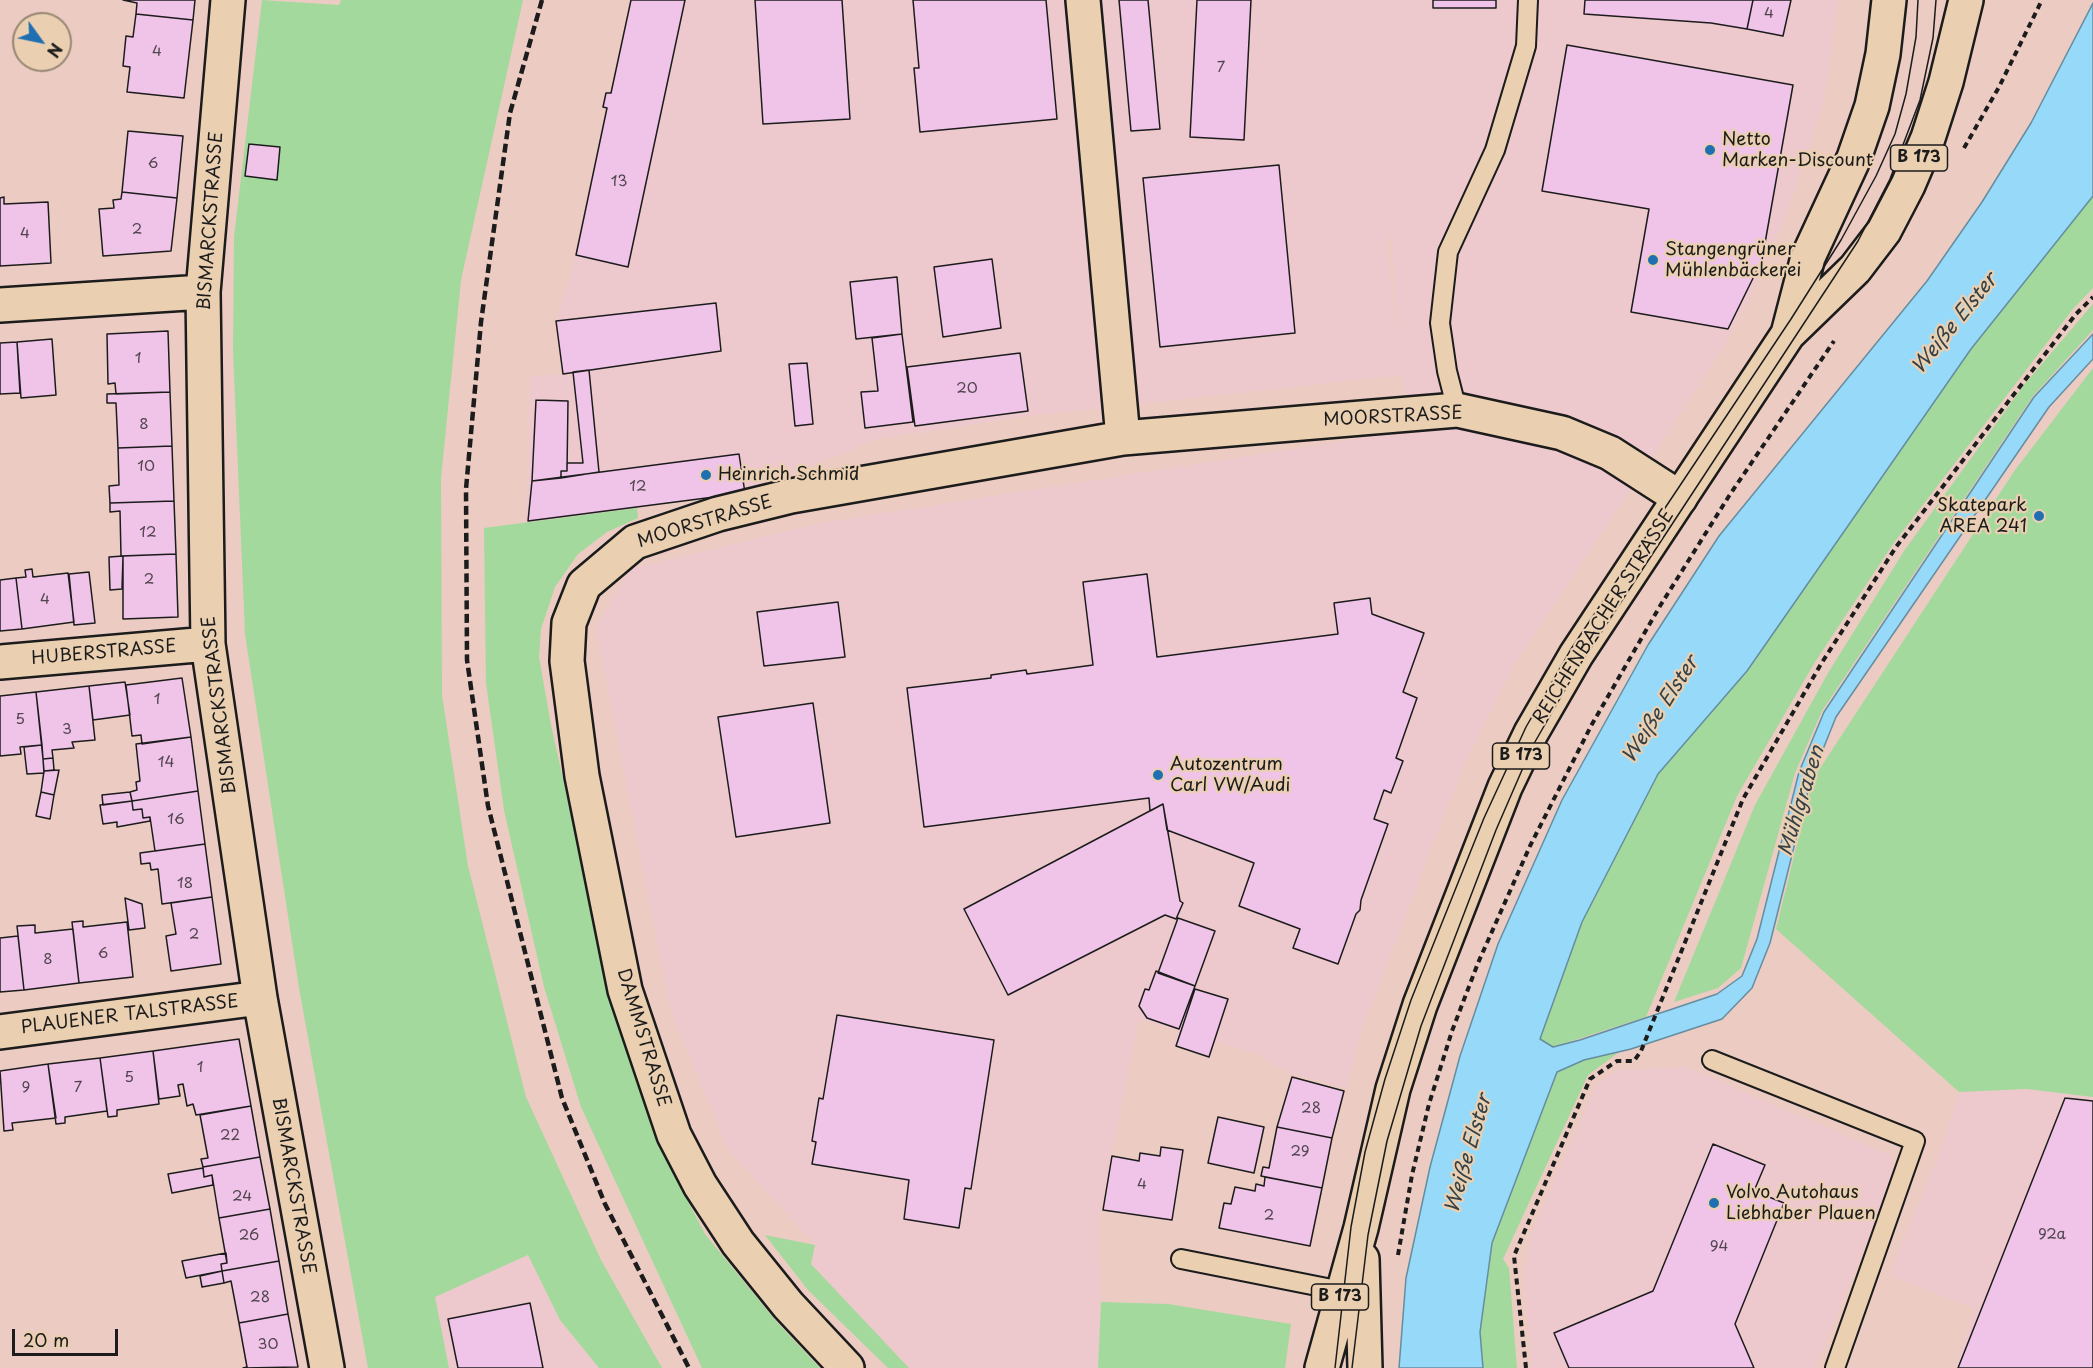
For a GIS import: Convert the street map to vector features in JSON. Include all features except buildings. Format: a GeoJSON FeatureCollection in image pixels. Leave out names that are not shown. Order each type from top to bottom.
{"type":"FeatureCollection","features":[{"type":"Feature","properties":{"kind":"street","name":"BISMARCKSTRASSE"},"geometry":{"type":"LineString","coordinates":[[228,0],[203,292],[208,644],[260,998],[327,1368]]}},
{"type":"Feature","properties":{"kind":"street"},"geometry":{"type":"LineString","coordinates":[[1083,0],[1124,438]]}},
{"type":"Feature","properties":{"kind":"street","name":"REICHENBACHER STRASSE"},"geometry":{"type":"LineString","coordinates":[[1788,334],[1808,257],[1854,158],[1872,106],[1883,54],[1889,0]]}},
{"type":"Feature","properties":{"kind":"street","name":"REICHENBACHER STRASSE"},"geometry":{"type":"LineString","coordinates":[[1322,1368],[1342,1291],[1362,1228],[1393,1089],[1420,1005],[1505,788],[1537,723],[1576,655],[1788,334],[1855,269],[1884,231],[1908,185],[1946,82],[1966,0]]}},
{"type":"Feature","properties":{"kind":"street"},"geometry":{"type":"LineString","coordinates":[[0,305],[203,292]]}},
{"type":"Feature","properties":{"kind":"street","name":"MOORSTRASSE"},"geometry":{"type":"LineString","coordinates":[[584,585],[635,542],[718,514],[791,496],[1124,438],[1457,410],[1562,433],[1610,453],[1680,498]]}},
{"type":"Feature","properties":{"kind":"street","name":"DAMMSTRASSE"},"geometry":{"type":"LineString","coordinates":[[584,585],[568,623],[567,661],[582,776],[625,990],[674,1136],[700,1185],[738,1243],[788,1305],[847,1368]]}},
{"type":"Feature","properties":{"kind":"street","name":"HUBERSTRASSE"},"geometry":{"type":"LineString","coordinates":[[0,662],[208,644]]}},
{"type":"Feature","properties":{"kind":"street","name":"PLAUENER TALSTRASSE"},"geometry":{"type":"LineString","coordinates":[[0,1032],[260,998]]}},
{"type":"Feature","properties":{"kind":"street","name":"REICHENBACHER STRASSE"},"geometry":{"type":"LineString","coordinates":[[1362,1228],[1365,1368]]}},
{"type":"Feature","properties":{"kind":"lane"},"geometry":{"type":"LineString","coordinates":[[1457,410],[1446,371],[1440,323],[1448,252],[1496,150],[1526,46],[1528,0]]}},
{"type":"Feature","properties":{"kind":"lane"},"geometry":{"type":"LineString","coordinates":[[1712,1060],[1915,1141],[1835,1368]]}},
{"type":"Feature","properties":{"kind":"lane"},"geometry":{"type":"LineString","coordinates":[[1181,1259],[1342,1291]]}},
{"type":"Feature","properties":{"kind":"path"},"geometry":{"type":"LineString","coordinates":[[1961,153],[1999,87],[2042,0]]}},
{"type":"Feature","properties":{"kind":"path"},"geometry":{"type":"LineString","coordinates":[[1526,1368],[1514,1256],[1590,1080],[1617,1061],[1634,1061],[1641,1051],[1743,799],[1821,664],[1896,547],[2076,314],[2093,297]]}},
{"type":"Feature","properties":{"kind":"path"},"geometry":{"type":"LineString","coordinates":[[1397,1266],[1412,1175],[1429,1104],[1478,963],[1530,846],[1590,726],[1660,606],[1729,496],[1834,340]]}},
{"type":"Feature","properties":{"kind":"shaded area"},"geometry":{"type":"Polygon","coordinates":[[[631,0],[1838,0],[1824,102],[1785,218],[1750,299],[1715,361],[1516,662],[1470,752],[1358,1041],[1347,1088],[1288,1073],[1258,1054],[1217,1042],[1210,1058],[1173,1046],[1178,1031],[1139,1019],[1099,1217],[1101,1302],[1098,1368],[909,1368],[811,1264],[815,1245],[727,1148],[670,1008],[596,628],[630,569],[821,523],[1413,430],[1402,375],[1022,417],[878,439],[744,493],[526,523],[530,377],[563,374],[556,321],[576,255],[607,109],[603,107],[606,93],[611,93],[631,0]],[[1391,236],[1386,242],[1400,354],[1391,236]]]}},
{"type":"Feature","properties":{"kind":"shaded area","name":"Volvo Autohaus Liebhaber Plauen"},"geometry":{"type":"Polygon","coordinates":[[[1686,1067],[1891,1155],[1894,1177],[1815,1368],[1532,1368],[1524,1278],[1533,1229],[1597,1085],[1616,1070],[1686,1067]]]}},
{"type":"Feature","properties":{"kind":"shaded area"},"geometry":{"type":"Polygon","coordinates":[[[2027,1089],[2093,1097],[2093,1368],[1956,1368],[1974,1308],[1889,1276],[1941,1149],[1959,1092],[2027,1089]]]}},
{"type":"Feature","properties":{"kind":"shaded area"},"geometry":{"type":"Polygon","coordinates":[[[528,1255],[560,1320],[599,1368],[449,1368],[435,1297],[528,1255]]]}},
{"type":"Feature","properties":{"kind":"green space"},"geometry":{"type":"Polygon","coordinates":[[[262,0],[339,5],[341,0],[523,0],[461,280],[441,478],[442,695],[468,866],[526,1097],[601,1260],[662,1368],[599,1368],[560,1320],[528,1255],[435,1297],[449,1368],[368,1368],[299,988],[245,634],[233,351],[234,237],[262,0]]]}},
{"type":"Feature","properties":{"kind":"green space"},"geometry":{"type":"Polygon","coordinates":[[[2093,196],[2093,288],[2072,310],[1893,544],[1815,662],[1737,796],[1646,1017],[1553,1047],[1540,1039],[1582,922],[1658,774],[1747,671],[1971,349],[2093,196]]]}},
{"type":"Feature","properties":{"kind":"green space"},"geometry":{"type":"Polygon","coordinates":[[[2093,304],[2093,330],[2033,396],[1822,711],[1795,773],[1741,968],[1718,988],[1674,1002],[1755,805],[1828,673],[1904,551],[2024,385],[2093,304]]]}},
{"type":"Feature","properties":{"kind":"green space"},"geometry":{"type":"Polygon","coordinates":[[[2093,368],[2093,1097],[2027,1089],[1959,1092],[1776,929],[1813,779],[2015,470],[2093,368]]]}},
{"type":"Feature","properties":{"kind":"green space"},"geometry":{"type":"Polygon","coordinates":[[[637,508],[638,518],[607,532],[578,554],[555,587],[541,629],[539,657],[551,725],[615,1013],[655,1138],[705,1234],[776,1321],[820,1368],[702,1368],[581,1107],[544,987],[504,810],[486,683],[484,528],[637,508]]]}},
{"type":"Feature","properties":{"kind":"green space"},"geometry":{"type":"Polygon","coordinates":[[[1618,1053],[1588,1075],[1503,1259],[1509,1268],[1517,1368],[1483,1368],[1480,1332],[1492,1243],[1557,1072],[1587,1059],[1618,1053]]]}},
{"type":"Feature","properties":{"kind":"green space"},"geometry":{"type":"Polygon","coordinates":[[[765,1235],[815,1245],[811,1264],[909,1368],[888,1368],[808,1290],[765,1235]]]}},
{"type":"Feature","properties":{"kind":"green space"},"geometry":{"type":"Polygon","coordinates":[[[1101,1302],[1168,1304],[1291,1324],[1285,1368],[1098,1368],[1101,1302]]]}},
{"type":"Feature","properties":{"kind":"water"},"geometry":{"type":"Polygon","coordinates":[[[2093,3],[2093,196],[1971,349],[1747,671],[1658,774],[1582,922],[1540,1039],[1553,1047],[1580,1040],[1717,994],[1742,976],[1757,939],[1799,772],[1824,712],[2034,397],[2093,334],[2093,359],[2049,407],[1836,717],[1811,779],[1770,943],[1752,988],[1722,1019],[1631,1049],[1584,1060],[1557,1072],[1492,1243],[1480,1332],[1483,1368],[1399,1368],[1406,1278],[1430,1167],[1460,1056],[1498,944],[1562,800],[1648,645],[1719,536],[1927,281],[1982,202],[2031,123],[2093,3]]]}},
{"type":"Feature","properties":{"kind":"tram line"},"geometry":{"type":"LineString","coordinates":[[1335,1368],[1351,1227],[1365,1152],[1385,1079],[1411,1000],[1484,818],[1526,727],[1571,649],[1791,319],[1841,240],[1876,176],[1895,134],[1906,94],[1916,37],[1918,0]]}},
{"type":"Feature","properties":{"kind":"tram line"},"geometry":{"type":"LineString","coordinates":[[1352,1368],[1368,1235],[1387,1141],[1421,1026],[1496,830],[1532,747],[1577,669],[1858,241],[1890,179],[1920,100],[1933,38],[1936,0]]}},
{"type":"Feature","properties":{"kind":"railway"},"geometry":{"type":"LineString","coordinates":[[542,0],[510,113],[481,322],[466,489],[467,660],[488,806],[562,1098],[605,1204],[689,1368]]}},
{"type":"Feature","properties":{"kind":"place","name":"Netto Marken-Discount"},"geometry":{"type":"Point","coordinates":[1710,150]}},
{"type":"Feature","properties":{"kind":"place","name":"Stangengrüner Mühlenbäckerei"},"geometry":{"type":"Point","coordinates":[1653,260]}},
{"type":"Feature","properties":{"kind":"place","name":"Heinrich Schmid"},"geometry":{"type":"Point","coordinates":[706,475]}},
{"type":"Feature","properties":{"kind":"place","name":"Skatepark AREA 241"},"geometry":{"type":"Point","coordinates":[2039,516]}},
{"type":"Feature","properties":{"kind":"place","name":"Autozentrum Carl VW/Audi"},"geometry":{"type":"Point","coordinates":[1158,775]}},
{"type":"Feature","properties":{"kind":"place","name":"Volvo Autohaus Liebhaber Plauen"},"geometry":{"type":"Point","coordinates":[1714,1203]}},
{"type":"Feature","properties":{"kind":"water label","name":"Weiße Elster"},"geometry":{"type":"Point","coordinates":[1955,324]}},
{"type":"Feature","properties":{"kind":"water label","name":"Weiße Elster"},"geometry":{"type":"Point","coordinates":[1661,710]}},
{"type":"Feature","properties":{"kind":"water label","name":"Mühlgraben"},"geometry":{"type":"Point","coordinates":[1802,801]}},
{"type":"Feature","properties":{"kind":"water label","name":"Weiße Elster"},"geometry":{"type":"Point","coordinates":[1469,1154]}}]}
